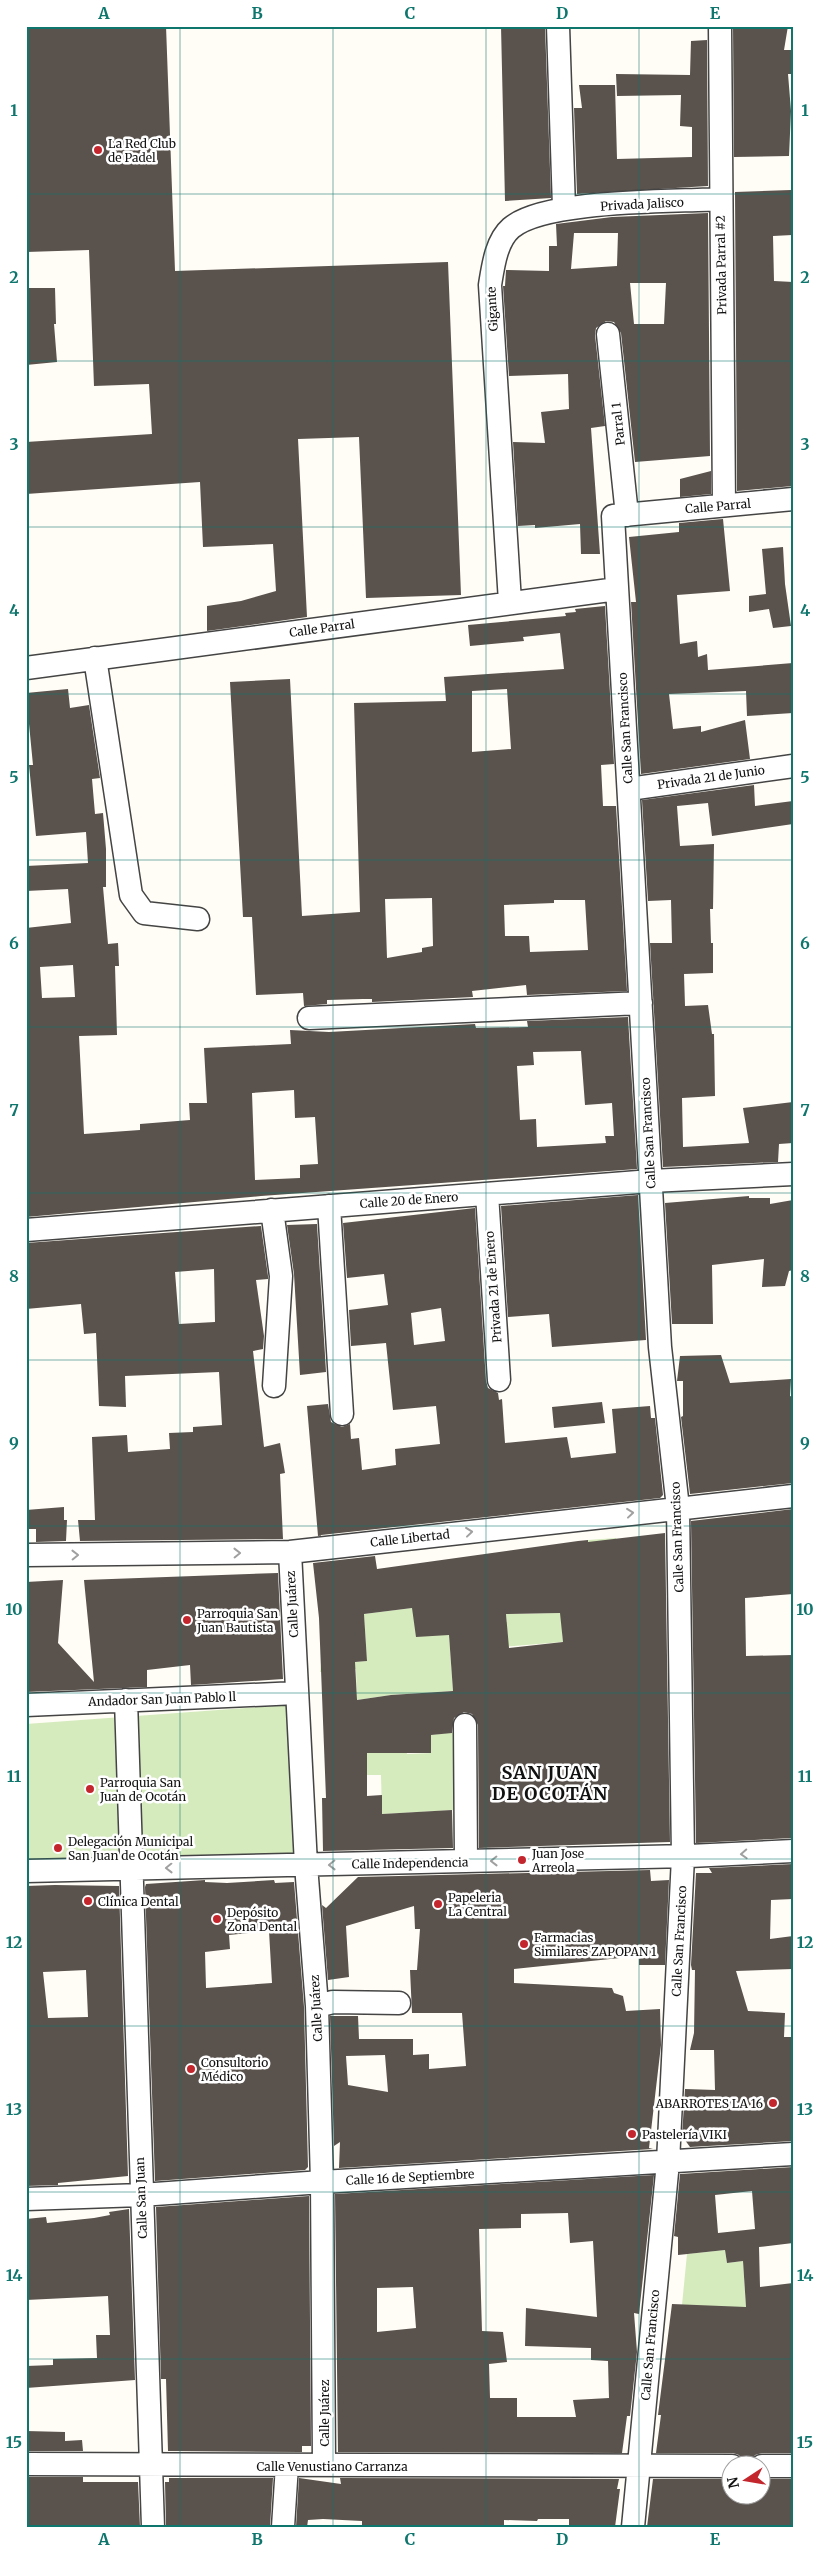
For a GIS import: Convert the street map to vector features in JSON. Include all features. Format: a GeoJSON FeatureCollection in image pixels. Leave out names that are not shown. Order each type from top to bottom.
{"type":"FeatureCollection","features":[{"type":"Feature","properties":{"kind":"street"},"geometry":{"type":"LineString","coordinates":[[558,26],[564,208]]}},
{"type":"Feature","properties":{"kind":"street","name":"Privada Parral #2"},"geometry":{"type":"LineString","coordinates":[[720,26],[724,505]]}},
{"type":"Feature","properties":{"kind":"street","name":"Privada Jalisco"},"geometry":{"type":"LineString","coordinates":[[564,208],[721,199]]}},
{"type":"Feature","properties":{"kind":"street","name":"Gigante"},"geometry":{"type":"LineString","coordinates":[[510,602],[490,284],[496,254],[510,229],[532,217],[564,208]]}},
{"type":"Feature","properties":{"kind":"street","name":"Parral 1"},"geometry":{"type":"LineString","coordinates":[[608,334],[620,516]]}},
{"type":"Feature","properties":{"kind":"street","name":"Calle Parral"},"geometry":{"type":"LineString","coordinates":[[620,516],[793,500]]}},
{"type":"Feature","properties":{"kind":"street","name":"Calle San Francisco"},"geometry":{"type":"LineString","coordinates":[[620,516],[617,589],[660,1347],[678,1508],[683,1856],[668,2162],[633,2527]]}},
{"type":"Feature","properties":{"kind":"street","name":"Calle Parral"},"geometry":{"type":"LineString","coordinates":[[26,668],[617,589]]}},
{"type":"Feature","properties":{"kind":"street"},"geometry":{"type":"LineString","coordinates":[[95,658],[131,895],[144,912],[198,919]]}},
{"type":"Feature","properties":{"kind":"street","name":"Privada 21 de Junio"},"geometry":{"type":"LineString","coordinates":[[629,788],[793,766]]}},
{"type":"Feature","properties":{"kind":"street"},"geometry":{"type":"LineString","coordinates":[[309,1018],[641,1003]]}},
{"type":"Feature","properties":{"kind":"street","name":"Calle 20 de Enero"},"geometry":{"type":"LineString","coordinates":[[26,1230],[651,1181],[793,1174]]}},
{"type":"Feature","properties":{"kind":"street","name":"Privada 21 de Enero"},"geometry":{"type":"LineString","coordinates":[[486,1194],[499,1380]]}},
{"type":"Feature","properties":{"kind":"street"},"geometry":{"type":"LineString","coordinates":[[329,1206],[342,1414]]}},
{"type":"Feature","properties":{"kind":"street"},"geometry":{"type":"LineString","coordinates":[[272,1210],[280,1276],[274,1386]]}},
{"type":"Feature","properties":{"kind":"street","name":"Calle Libertad"},"geometry":{"type":"LineString","coordinates":[[26,1555],[290,1552],[793,1496]]}},
{"type":"Feature","properties":{"kind":"street","name":"Calle Juárez"},"geometry":{"type":"LineString","coordinates":[[290,1552],[306,1865],[317,2006],[322,2182],[324,2466]]}},
{"type":"Feature","properties":{"kind":"street","name":"Andador San Juan Pablo ll"},"geometry":{"type":"LineString","coordinates":[[26,1705],[297,1693]]}},
{"type":"Feature","properties":{"kind":"street","name":"Calle San Juan"},"geometry":{"type":"LineString","coordinates":[[126,1700],[152,2527]]}},
{"type":"Feature","properties":{"kind":"street"},"geometry":{"type":"LineString","coordinates":[[465,1725],[466,1862]]}},
{"type":"Feature","properties":{"kind":"street","name":"Calle Independencia"},"geometry":{"type":"LineString","coordinates":[[26,1871],[466,1862],[793,1851]]}},
{"type":"Feature","properties":{"kind":"street"},"geometry":{"type":"LineString","coordinates":[[317,2006],[333,2002],[399,2002]]}},
{"type":"Feature","properties":{"kind":"street","name":"Calle 16 de Septiembre"},"geometry":{"type":"LineString","coordinates":[[26,2199],[141,2195],[322,2182],[793,2154]]}},
{"type":"Feature","properties":{"kind":"street","name":"Calle Venustiano Carranza"},"geometry":{"type":"LineString","coordinates":[[26,2464],[722,2466]]}},
{"type":"Feature","properties":{"kind":"street"},"geometry":{"type":"LineString","coordinates":[[283,2527],[287,2465]]}},
{"type":"Feature","properties":{"kind":"street"},"geometry":{"type":"LineString","coordinates":[[772,2466],[793,2466]]}},
{"type":"Feature","properties":{"kind":"green space"},"geometry":{"type":"Polygon","coordinates":[[[616,1538],[619,1611],[561,1613],[563,1642],[653,1641],[654,1655],[564,1655],[562,1642],[489,1648],[489,1622],[507,1622],[506,1614],[560,1613],[559,1586],[592,1583],[588,1540],[616,1538]]]}},
{"type":"Feature","properties":{"kind":"green space"},"geometry":{"type":"Polygon","coordinates":[[[412,1608],[449,1635],[453,1691],[391,1695],[357,1700],[356,1669],[320,1672],[321,1665],[367,1661],[364,1614],[412,1608]]]}},
{"type":"Feature","properties":{"kind":"green space"},"geometry":{"type":"Polygon","coordinates":[[[287,1705],[298,1859],[26,1863],[26,1724],[287,1705]]]}},
{"type":"Feature","properties":{"kind":"green space"},"geometry":{"type":"Polygon","coordinates":[[[453,1732],[456,1810],[382,1814],[381,1775],[367,1775],[367,1753],[406,1742],[407,1754],[431,1753],[431,1735],[453,1732]]]}},
{"type":"Feature","properties":{"kind":"green space"},"geometry":{"type":"Polygon","coordinates":[[[725,2250],[727,2263],[743,2261],[746,2308],[682,2305],[687,2254],[725,2250]]]}},
{"type":"Feature","properties":{"kind":"building"},"geometry":{"type":"Polygon","coordinates":[[[166,26],[175,271],[448,262],[461,595],[366,598],[359,437],[298,439],[307,617],[207,631],[207,606],[241,601],[276,591],[273,544],[203,547],[200,482],[26,494],[26,442],[152,434],[149,384],[94,386],[89,250],[26,252],[26,28],[166,26]]]}},
{"type":"Feature","properties":{"kind":"building"},"geometry":{"type":"Polygon","coordinates":[[[501,26],[545,26],[551,198],[505,201],[501,26]]]}},
{"type":"Feature","properties":{"kind":"building"},"geometry":{"type":"Polygon","coordinates":[[[733,26],[788,26],[784,50],[793,50],[793,74],[788,74],[791,111],[789,156],[734,157],[733,26]]]}},
{"type":"Feature","properties":{"kind":"building"},"geometry":{"type":"Polygon","coordinates":[[[707,40],[708,186],[577,194],[574,108],[582,108],[579,85],[615,85],[617,159],[692,157],[692,127],[680,126],[681,95],[617,96],[616,74],[690,75],[691,41],[707,40]]]}},
{"type":"Feature","properties":{"kind":"building"},"geometry":{"type":"Polygon","coordinates":[[[791,190],[792,235],[773,236],[774,281],[793,282],[793,486],[737,491],[735,192],[791,190]]]}},
{"type":"Feature","properties":{"kind":"building"},"geometry":{"type":"Polygon","coordinates":[[[708,213],[710,456],[635,462],[621,333],[614,322],[606,321],[596,328],[595,335],[605,426],[591,428],[600,554],[581,554],[580,524],[535,528],[535,525],[518,526],[513,442],[545,443],[541,412],[569,409],[568,374],[509,376],[503,286],[505,286],[506,270],[549,271],[549,246],[557,246],[556,224],[612,217],[708,213]],[[574,233],[571,269],[617,266],[618,233],[574,233]],[[630,283],[634,324],[664,324],[666,283],[630,283]]]}},
{"type":"Feature","properties":{"kind":"building"},"geometry":{"type":"Polygon","coordinates":[[[26,288],[55,288],[56,324],[54,324],[57,362],[26,365],[26,288]]]}},
{"type":"Feature","properties":{"kind":"building"},"geometry":{"type":"Polygon","coordinates":[[[711,471],[711,494],[680,497],[680,479],[711,471]]]}},
{"type":"Feature","properties":{"kind":"building"},"geometry":{"type":"Polygon","coordinates":[[[723,519],[730,591],[677,595],[680,644],[697,641],[698,657],[707,654],[708,670],[793,663],[793,713],[747,716],[746,691],[669,694],[673,729],[701,726],[701,732],[745,720],[750,759],[641,774],[631,602],[636,602],[629,537],[679,532],[679,523],[723,519]]]}},
{"type":"Feature","properties":{"kind":"building"},"geometry":{"type":"Polygon","coordinates":[[[783,547],[785,584],[791,626],[773,628],[769,609],[749,612],[749,596],[766,594],[762,549],[783,547]]]}},
{"type":"Feature","properties":{"kind":"building"},"geometry":{"type":"Polygon","coordinates":[[[605,606],[614,764],[601,765],[603,806],[616,806],[627,991],[527,995],[526,985],[472,991],[473,997],[372,1002],[372,999],[327,1000],[327,1004],[304,1006],[303,993],[256,995],[252,917],[243,917],[230,682],[290,679],[302,916],[360,912],[354,703],[446,701],[444,677],[564,669],[560,633],[523,637],[524,641],[470,646],[468,625],[566,616],[565,613],[576,612],[575,609],[605,606]],[[507,689],[472,691],[472,752],[511,749],[507,689]],[[432,898],[385,899],[387,958],[422,952],[422,948],[433,946],[432,898]],[[554,900],[554,903],[504,905],[505,936],[529,936],[530,952],[588,950],[585,900],[554,900]]]}},
{"type":"Feature","properties":{"kind":"building"},"geometry":{"type":"Polygon","coordinates":[[[68,689],[70,708],[89,705],[100,778],[92,779],[95,814],[103,813],[106,849],[106,887],[103,887],[108,944],[118,943],[119,966],[115,966],[117,1035],[79,1036],[84,1134],[140,1130],[140,1124],[190,1120],[189,1103],[207,1103],[204,1048],[291,1044],[290,1030],[329,1032],[475,1024],[476,1028],[528,1027],[527,1021],[628,1017],[637,1169],[261,1196],[26,1217],[26,928],[71,923],[68,889],[26,891],[26,866],[88,863],[86,832],[36,836],[29,765],[33,765],[26,693],[68,689]],[[73,965],[40,967],[42,998],[75,997],[73,965]],[[581,1051],[533,1052],[534,1065],[517,1066],[520,1120],[536,1119],[537,1147],[606,1143],[605,1136],[614,1136],[612,1103],[585,1105],[581,1051]],[[294,1090],[252,1093],[255,1180],[300,1178],[300,1165],[318,1164],[315,1117],[295,1118],[294,1090]]]}},
{"type":"Feature","properties":{"kind":"building"},"geometry":{"type":"Polygon","coordinates":[[[754,785],[755,806],[793,801],[793,824],[712,836],[708,803],[677,806],[680,846],[714,844],[713,909],[710,909],[713,973],[684,974],[685,1006],[708,1005],[712,1034],[714,1034],[715,1096],[682,1098],[683,1147],[749,1143],[743,1108],[793,1102],[793,1143],[779,1144],[778,1162],[663,1167],[650,943],[672,943],[671,900],[648,901],[642,800],[754,785]]]}},
{"type":"Feature","properties":{"kind":"building"},"geometry":{"type":"Polygon","coordinates":[[[638,1195],[646,1340],[552,1347],[549,1314],[508,1317],[501,1206],[638,1195]]]}},
{"type":"Feature","properties":{"kind":"building"},"geometry":{"type":"Polygon","coordinates":[[[749,1196],[749,1198],[770,1198],[770,1204],[793,1200],[793,1270],[789,1271],[785,1286],[762,1287],[764,1259],[712,1265],[713,1324],[672,1324],[665,1203],[749,1196]]]}},
{"type":"Feature","properties":{"kind":"building"},"geometry":{"type":"Polygon","coordinates":[[[475,1208],[486,1381],[488,1388],[498,1393],[499,1400],[502,1399],[505,1443],[567,1437],[571,1458],[616,1453],[612,1409],[650,1406],[651,1418],[655,1418],[663,1495],[660,1498],[318,1535],[307,1406],[328,1404],[331,1422],[342,1427],[350,1424],[351,1439],[359,1438],[362,1470],[396,1465],[395,1449],[440,1444],[436,1406],[393,1410],[386,1343],[351,1346],[349,1310],[388,1305],[384,1274],[347,1278],[343,1223],[475,1208]],[[441,1308],[411,1313],[414,1345],[445,1341],[441,1308]]]}},
{"type":"Feature","properties":{"kind":"building"},"geometry":{"type":"Polygon","coordinates":[[[317,1224],[326,1372],[300,1375],[294,1274],[287,1225],[317,1224]]]}},
{"type":"Feature","properties":{"kind":"building"},"geometry":{"type":"Polygon","coordinates":[[[261,1226],[268,1279],[256,1280],[264,1336],[263,1349],[253,1351],[264,1447],[280,1443],[285,1473],[280,1474],[283,1539],[80,1541],[78,1520],[95,1520],[92,1437],[127,1435],[128,1452],[170,1449],[169,1433],[193,1432],[193,1427],[222,1425],[219,1372],[125,1376],[126,1407],[99,1406],[96,1333],[84,1334],[81,1304],[26,1309],[26,1243],[261,1226]],[[214,1269],[175,1272],[179,1324],[215,1322],[214,1269]]]}},
{"type":"Feature","properties":{"kind":"building"},"geometry":{"type":"Polygon","coordinates":[[[721,1355],[730,1383],[791,1379],[790,1396],[793,1397],[793,1483],[690,1494],[681,1417],[683,1416],[683,1381],[677,1381],[680,1356],[721,1355]]]}},
{"type":"Feature","properties":{"kind":"building"},"geometry":{"type":"Polygon","coordinates":[[[602,1402],[605,1423],[554,1428],[552,1407],[602,1402]]]}},
{"type":"Feature","properties":{"kind":"building"},"geometry":{"type":"Polygon","coordinates":[[[64,1507],[64,1520],[67,1520],[66,1541],[36,1542],[36,1529],[26,1529],[26,1510],[64,1507]]]}},
{"type":"Feature","properties":{"kind":"building"},"geometry":{"type":"Polygon","coordinates":[[[793,1509],[793,1594],[745,1598],[746,1656],[793,1655],[793,1838],[696,1843],[691,1521],[793,1509]]]}},
{"type":"Feature","properties":{"kind":"building"},"geometry":{"type":"Polygon","coordinates":[[[665,1533],[670,1842],[479,1848],[478,1725],[472,1714],[464,1712],[454,1718],[452,1733],[431,1735],[431,1753],[367,1753],[367,1796],[382,1795],[382,1814],[452,1810],[453,1848],[323,1851],[322,1798],[326,1798],[319,1618],[313,1563],[375,1556],[377,1569],[578,1541],[588,1540],[588,1542],[665,1533]],[[412,1608],[364,1614],[367,1661],[355,1662],[357,1700],[391,1695],[453,1691],[449,1635],[416,1637],[412,1608]],[[560,1613],[506,1614],[509,1648],[563,1642],[560,1613]]]}},
{"type":"Feature","properties":{"kind":"building","name":"Parroquia San Juan Bautista"},"geometry":{"type":"Polygon","coordinates":[[[278,1573],[283,1679],[191,1685],[190,1665],[147,1670],[147,1687],[26,1692],[26,1582],[63,1580],[58,1643],[94,1682],[84,1580],[278,1573]]]}},
{"type":"Feature","properties":{"kind":"building"},"geometry":{"type":"Polygon","coordinates":[[[793,1864],[793,1899],[771,1900],[770,1939],[793,1936],[793,1969],[736,1971],[748,2011],[785,2013],[784,2037],[793,2037],[793,2141],[690,2147],[682,2136],[685,2089],[715,2090],[714,2050],[690,2050],[694,2033],[695,1970],[692,1970],[691,1965],[696,1873],[712,1873],[709,1868],[793,1864]]]}},
{"type":"Feature","properties":{"kind":"building"},"geometry":{"type":"Polygon","coordinates":[[[650,1870],[651,1881],[669,1880],[665,1965],[639,1965],[639,1956],[514,1969],[514,1983],[612,1988],[614,1993],[623,1996],[626,2011],[660,2009],[661,2045],[649,2148],[653,2149],[339,2168],[340,2142],[334,2146],[330,2016],[358,2016],[359,2039],[413,2039],[413,2055],[429,2054],[429,2069],[466,2066],[462,2013],[412,2013],[410,1970],[417,1970],[420,1929],[415,1929],[414,1906],[346,1926],[349,1977],[328,1980],[322,1905],[326,1908],[358,1877],[650,1870]],[[385,2055],[346,2056],[348,2085],[388,2092],[385,2055]]]}},
{"type":"Feature","properties":{"kind":"building"},"geometry":{"type":"Polygon","coordinates":[[[205,1880],[205,1882],[227,1883],[274,1880],[275,1883],[294,1882],[304,2007],[308,2167],[305,2170],[155,2181],[146,1884],[205,1880]],[[269,1931],[229,1935],[230,1949],[205,1952],[206,1988],[272,1983],[269,1931]]]}},
{"type":"Feature","properties":{"kind":"building"},"geometry":{"type":"Polygon","coordinates":[[[26,1886],[119,1886],[128,2176],[58,2183],[58,2185],[26,2186],[26,1886]],[[86,1970],[43,1972],[48,2018],[88,2017],[86,1970]]]}},
{"type":"Feature","properties":{"kind":"building"},"geometry":{"type":"Polygon","coordinates":[[[793,2167],[793,2243],[759,2247],[760,2287],[793,2283],[793,2453],[762,2453],[754,2456],[740,2456],[733,2453],[656,2453],[661,2415],[658,2415],[672,2304],[746,2307],[743,2261],[727,2263],[725,2250],[678,2255],[678,2237],[674,2236],[680,2174],[793,2167]],[[752,2191],[715,2195],[718,2233],[755,2229],[752,2191]]]}},
{"type":"Feature","properties":{"kind":"building"},"geometry":{"type":"Polygon","coordinates":[[[654,2175],[639,2314],[634,2313],[637,2352],[630,2416],[627,2416],[622,2453],[338,2452],[335,2194],[654,2175]],[[568,2213],[521,2214],[521,2228],[479,2229],[482,2331],[503,2332],[507,2362],[489,2364],[490,2398],[517,2398],[517,2417],[576,2417],[573,2400],[609,2398],[608,2361],[591,2360],[591,2348],[525,2346],[526,2308],[597,2317],[593,2241],[570,2243],[568,2213]],[[413,2287],[377,2288],[377,2332],[416,2328],[413,2287]]]}},
{"type":"Feature","properties":{"kind":"building"},"geometry":{"type":"Polygon","coordinates":[[[309,2196],[311,2446],[302,2446],[302,2452],[168,2451],[166,2379],[161,2379],[156,2207],[309,2196]]]}},
{"type":"Feature","properties":{"kind":"building"},"geometry":{"type":"Polygon","coordinates":[[[129,2209],[135,2380],[26,2388],[26,2366],[53,2365],[53,2359],[97,2358],[96,2335],[110,2335],[108,2296],[26,2300],[26,2219],[46,2217],[47,2223],[94,2218],[110,2215],[109,2212],[129,2209]]]}},
{"type":"Feature","properties":{"kind":"building"},"geometry":{"type":"Polygon","coordinates":[[[26,2431],[65,2432],[65,2441],[82,2440],[83,2451],[26,2451],[26,2431]]]}},
{"type":"Feature","properties":{"kind":"building"},"geometry":{"type":"Polygon","coordinates":[[[26,2477],[83,2477],[83,2482],[138,2482],[140,2527],[26,2527],[26,2477]]]}},
{"type":"Feature","properties":{"kind":"building"},"geometry":{"type":"Polygon","coordinates":[[[169,2478],[273,2478],[270,2527],[166,2527],[165,2482],[169,2482],[169,2478]]]}},
{"type":"Feature","properties":{"kind":"building"},"geometry":{"type":"Polygon","coordinates":[[[299,2478],[341,2484],[340,2478],[619,2479],[617,2489],[620,2489],[615,2527],[569,2527],[569,2519],[538,2519],[537,2521],[504,2520],[504,2527],[362,2527],[362,2521],[323,2519],[308,2520],[307,2527],[296,2527],[299,2478]]]}},
{"type":"Feature","properties":{"kind":"building"},"geometry":{"type":"Polygon","coordinates":[[[653,2479],[722,2479],[722,2506],[772,2506],[772,2479],[793,2479],[793,2527],[647,2527],[653,2479]]]}},
{"type":"Feature","properties":{"kind":"place","name":"La Red Club de Padel"},"geometry":{"type":"Point","coordinates":[98,150]}},
{"type":"Feature","properties":{"kind":"place","name":"Parroquia San Juan Bautista"},"geometry":{"type":"Point","coordinates":[187,1620]}},
{"type":"Feature","properties":{"kind":"place","name":"Parroquia San Juan de Ocotán"},"geometry":{"type":"Point","coordinates":[90,1789]}},
{"type":"Feature","properties":{"kind":"place","name":"Delegación Municipal San Juan de Ocotán"},"geometry":{"type":"Point","coordinates":[58,1848]}},
{"type":"Feature","properties":{"kind":"place","name":"Juan Jose Arreola"},"geometry":{"type":"Point","coordinates":[522,1860]}},
{"type":"Feature","properties":{"kind":"place","name":"Clínica Dental"},"geometry":{"type":"Point","coordinates":[88,1901]}},
{"type":"Feature","properties":{"kind":"place","name":"Papeleria La Central"},"geometry":{"type":"Point","coordinates":[438,1904]}},
{"type":"Feature","properties":{"kind":"place","name":"Depósito Zona Dental"},"geometry":{"type":"Point","coordinates":[217,1919]}},
{"type":"Feature","properties":{"kind":"place","name":"Farmacias Similares ZAPOPAN 1"},"geometry":{"type":"Point","coordinates":[524,1944]}},
{"type":"Feature","properties":{"kind":"place","name":"Consultorio Médico"},"geometry":{"type":"Point","coordinates":[191,2069]}},
{"type":"Feature","properties":{"kind":"place","name":"ABARROTES LA 16"},"geometry":{"type":"Point","coordinates":[773,2103]}},
{"type":"Feature","properties":{"kind":"place","name":"Pastelería VIKI"},"geometry":{"type":"Point","coordinates":[632,2134]}},
{"type":"Feature","properties":{"kind":"district","name":"SAN JUAN DE OCOTÁN"},"geometry":{"type":"Point","coordinates":[550,1782]}}]}
